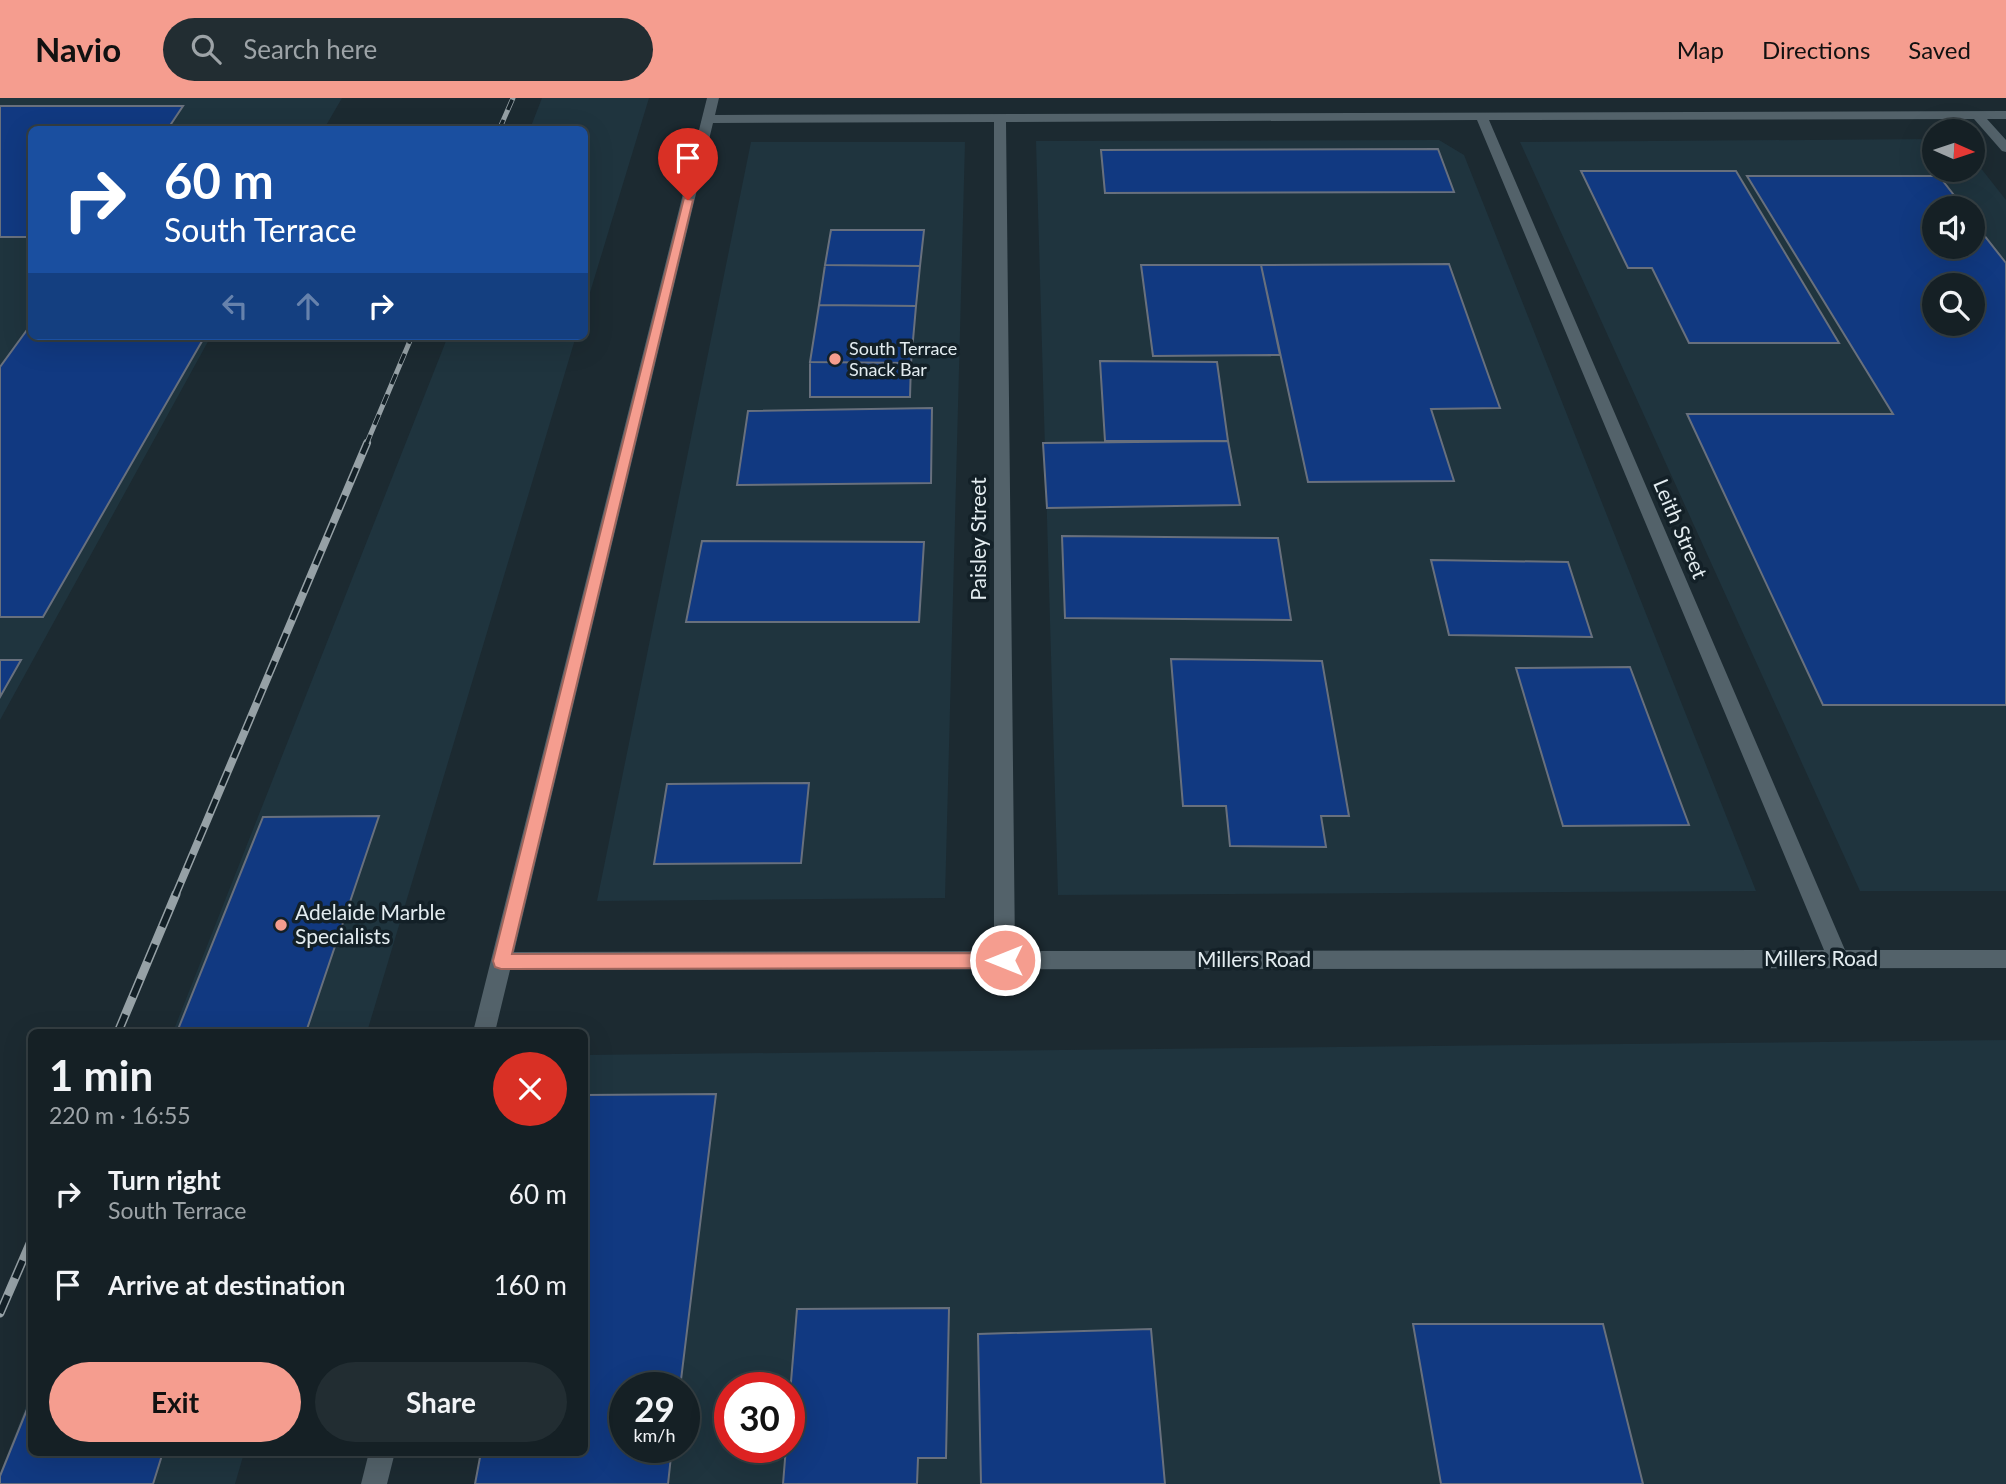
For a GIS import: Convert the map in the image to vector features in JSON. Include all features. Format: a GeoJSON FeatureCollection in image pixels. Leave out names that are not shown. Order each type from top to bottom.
{"type":"FeatureCollection","features":[{"type":"Feature","properties":{"kind":"street"},"geometry":{"type":"LineString","coordinates":[[485,1029],[713,98]]}},
{"type":"Feature","properties":{"kind":"street"},"geometry":{"type":"LineString","coordinates":[[1977,115],[2006,148]]}},
{"type":"Feature","properties":{"kind":"street"},"geometry":{"type":"LineString","coordinates":[[708,119],[2006,115]]}},
{"type":"Feature","properties":{"kind":"street","name":"Leith Street"},"geometry":{"type":"LineString","coordinates":[[1481,116],[1838,959]]}},
{"type":"Feature","properties":{"kind":"street","name":"Paisley Street"},"geometry":{"type":"LineString","coordinates":[[1000,118],[1005,960]]}},
{"type":"Feature","properties":{"kind":"street","name":"Millers Road"},"geometry":{"type":"LineString","coordinates":[[501,961],[2006,958]]}},
{"type":"Feature","properties":{"kind":"street"},"geometry":{"type":"LineString","coordinates":[[374,1484],[381,1456]]}},
{"type":"Feature","properties":{"kind":"shaded area"},"geometry":{"type":"Polygon","coordinates":[[[0,98],[342,98],[326,126],[28,126],[28,340],[209,340],[0,720],[0,98]]]}},
{"type":"Feature","properties":{"kind":"shaded area"},"geometry":{"type":"Polygon","coordinates":[[[542,98],[649,98],[588,299],[588,126],[531,126],[542,98]]]}},
{"type":"Feature","properties":{"kind":"shaded area"},"geometry":{"type":"Polygon","coordinates":[[[1922,139],[1922,182],[1985,182],[1985,173],[2006,200],[2006,891],[1860,891],[1520,142],[1922,139]]]}},
{"type":"Feature","properties":{"kind":"shaded area"},"geometry":{"type":"Polygon","coordinates":[[[1439,140],[1464,155],[1756,891],[1058,895],[1036,141],[1439,140]]]}},
{"type":"Feature","properties":{"kind":"shaded area"},"geometry":{"type":"Polygon","coordinates":[[[751,142],[965,142],[945,898],[597,901],[751,142]]]}},
{"type":"Feature","properties":{"kind":"shaded area"},"geometry":{"type":"Polygon","coordinates":[[[446,340],[575,340],[368,1029],[174,1029],[446,340]]]}},
{"type":"Feature","properties":{"kind":"shaded area"},"geometry":{"type":"Polygon","coordinates":[[[2006,1040],[2006,1484],[475,1484],[570,1456],[588,1456],[588,1055],[2006,1040]]]}},
{"type":"Feature","properties":{"kind":"shaded area"},"geometry":{"type":"Polygon","coordinates":[[[28,1401],[28,1456],[243,1456],[235,1484],[0,1484],[0,1473],[28,1401]]]}},
{"type":"Feature","properties":{"kind":"building"},"geometry":{"type":"Polygon","coordinates":[[[0,106],[183,106],[170,126],[28,126],[28,237],[0,237],[0,106]]]}},
{"type":"Feature","properties":{"kind":"building"},"geometry":{"type":"Polygon","coordinates":[[[1438,149],[1454,192],[1105,193],[1101,150],[1438,149]]]}},
{"type":"Feature","properties":{"kind":"building"},"geometry":{"type":"Polygon","coordinates":[[[1581,171],[1736,171],[1839,343],[1689,343],[1652,268],[1628,268],[1581,171]]]}},
{"type":"Feature","properties":{"kind":"building"},"geometry":{"type":"Polygon","coordinates":[[[1747,176],[1922,176],[1922,182],[1944,182],[1955,196],[1922,196],[1922,259],[1985,259],[1985,236],[2006,263],[2006,705],[1823,705],[1687,414],[1893,414],[1747,176]]]}},
{"type":"Feature","properties":{"kind":"building"},"geometry":{"type":"Polygon","coordinates":[[[831,230],[924,230],[920,266],[825,265],[831,230]]]}},
{"type":"Feature","properties":{"kind":"building"},"geometry":{"type":"Polygon","coordinates":[[[1449,264],[1500,408],[1431,409],[1454,481],[1308,482],[1261,265],[1449,264]]]}},
{"type":"Feature","properties":{"kind":"building"},"geometry":{"type":"Polygon","coordinates":[[[825,265],[920,266],[916,306],[819,305],[825,265]]]}},
{"type":"Feature","properties":{"kind":"building"},"geometry":{"type":"Polygon","coordinates":[[[1141,265],[1261,265],[1280,355],[1153,356],[1141,265]]]}},
{"type":"Feature","properties":{"kind":"building"},"geometry":{"type":"Polygon","coordinates":[[[819,305],[916,306],[911,363],[810,362],[819,305]]]}},
{"type":"Feature","properties":{"kind":"building"},"geometry":{"type":"Polygon","coordinates":[[[28,328],[28,340],[203,340],[43,617],[0,617],[0,367],[28,328]]]}},
{"type":"Feature","properties":{"kind":"building"},"geometry":{"type":"Polygon","coordinates":[[[1100,361],[1217,362],[1228,441],[1105,441],[1100,361]]]}},
{"type":"Feature","properties":{"kind":"building"},"geometry":{"type":"Polygon","coordinates":[[[810,362],[911,363],[910,397],[810,397],[810,362]]]}},
{"type":"Feature","properties":{"kind":"building"},"geometry":{"type":"Polygon","coordinates":[[[932,408],[931,483],[737,485],[748,411],[932,408]]]}},
{"type":"Feature","properties":{"kind":"building"},"geometry":{"type":"Polygon","coordinates":[[[1228,441],[1240,505],[1047,508],[1043,443],[1228,441]]]}},
{"type":"Feature","properties":{"kind":"building"},"geometry":{"type":"Polygon","coordinates":[[[1062,536],[1278,538],[1291,620],[1065,618],[1062,536]]]}},
{"type":"Feature","properties":{"kind":"building"},"geometry":{"type":"Polygon","coordinates":[[[702,541],[924,542],[919,622],[686,622],[702,541]]]}},
{"type":"Feature","properties":{"kind":"building"},"geometry":{"type":"Polygon","coordinates":[[[1431,560],[1568,562],[1592,637],[1449,635],[1431,560]]]}},
{"type":"Feature","properties":{"kind":"building"},"geometry":{"type":"Polygon","coordinates":[[[1171,659],[1322,661],[1349,816],[1321,816],[1326,847],[1230,846],[1226,806],[1183,806],[1171,659]]]}},
{"type":"Feature","properties":{"kind":"building"},"geometry":{"type":"Polygon","coordinates":[[[0,660],[21,660],[0,697],[0,660]]]}},
{"type":"Feature","properties":{"kind":"building"},"geometry":{"type":"Polygon","coordinates":[[[1630,667],[1689,825],[1563,826],[1516,668],[1630,667]]]}},
{"type":"Feature","properties":{"kind":"building"},"geometry":{"type":"Polygon","coordinates":[[[809,783],[801,863],[654,864],[667,784],[809,783]]]}},
{"type":"Feature","properties":{"kind":"building","name":"Adelaide Marble Specialists"},"geometry":{"type":"Polygon","coordinates":[[[379,816],[307,1029],[178,1029],[263,817],[379,816]]]}},
{"type":"Feature","properties":{"kind":"building"},"geometry":{"type":"Polygon","coordinates":[[[716,1094],[682,1372],[609,1372],[609,1463],[670,1463],[668,1484],[475,1484],[480,1456],[588,1456],[588,1095],[716,1094]]]}},
{"type":"Feature","properties":{"kind":"building"},"geometry":{"type":"Polygon","coordinates":[[[949,1308],[946,1458],[918,1458],[917,1484],[783,1484],[785,1463],[805,1463],[805,1372],[792,1372],[797,1309],[949,1308]]]}},
{"type":"Feature","properties":{"kind":"building"},"geometry":{"type":"Polygon","coordinates":[[[1413,1324],[1603,1324],[1643,1484],[1441,1484],[1413,1324]]]}},
{"type":"Feature","properties":{"kind":"building"},"geometry":{"type":"Polygon","coordinates":[[[1151,1329],[1165,1484],[981,1484],[978,1334],[1151,1329]]]}},
{"type":"Feature","properties":{"kind":"building"},"geometry":{"type":"Polygon","coordinates":[[[28,1407],[28,1456],[162,1456],[153,1484],[0,1484],[0,1476],[28,1407]]]}},
{"type":"Feature","properties":{"kind":"railway"},"geometry":{"type":"LineString","coordinates":[[501,126],[513,98]]}},
{"type":"Feature","properties":{"kind":"railway"},"geometry":{"type":"LineString","coordinates":[[366,445],[410,340]]}},
{"type":"Feature","properties":{"kind":"railway"},"geometry":{"type":"LineString","coordinates":[[175,896],[367,443]]}},
{"type":"Feature","properties":{"kind":"railway"},"geometry":{"type":"LineString","coordinates":[[119,1029],[176,894]]}},
{"type":"Feature","properties":{"kind":"railway"},"geometry":{"type":"LineString","coordinates":[[0,1313],[28,1248]]}},
{"type":"Feature","properties":{"kind":"place","name":"South Terrace Snack Bar"},"geometry":{"type":"Point","coordinates":[835,359]}},
{"type":"Feature","properties":{"kind":"place","name":"Adelaide Marble Specialists"},"geometry":{"type":"Point","coordinates":[281,925]}},
{"type":"Feature","properties":{"kind":"route"},"geometry":{"type":"LineString","coordinates":[[688,200],[501,961],[1005,960]]}}]}
